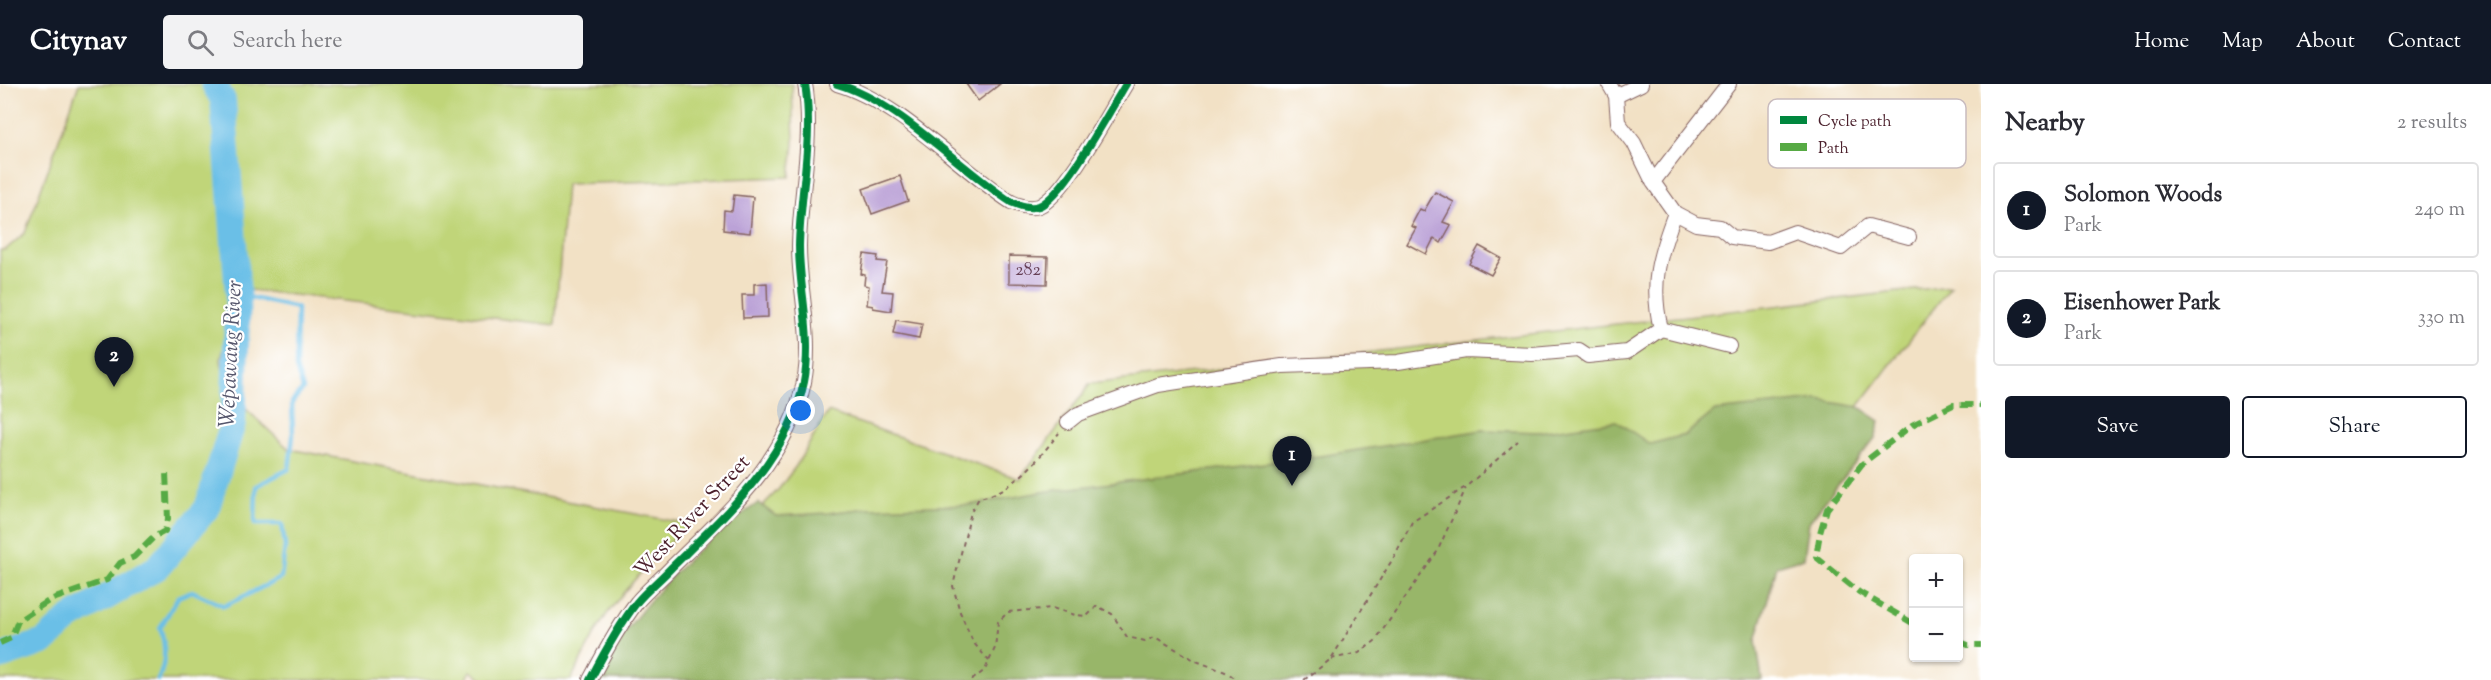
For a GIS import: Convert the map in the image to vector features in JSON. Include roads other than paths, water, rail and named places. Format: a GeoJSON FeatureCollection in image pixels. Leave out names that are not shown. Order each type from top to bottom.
{"type":"FeatureCollection","features":[{"type":"Feature","properties":{"kind":"street","name":"West River Street"},"geometry":{"type":"LineString","coordinates":[[590,680],[637,603],[721,519],[763,470],[778,447],[798,406],[808,351],[799,247],[809,140],[805,84]]}},
{"type":"Feature","properties":{"kind":"street"},"geometry":{"type":"LineString","coordinates":[[837,84],[856,90],[891,111],[1000,195],[1021,206],[1030,207],[1039,206],[1055,193],[1075,166],[1126,84]]}},
{"type":"Feature","properties":{"kind":"street"},"geometry":{"type":"LineString","coordinates":[[1641,84],[1612,90],[1618,122],[1634,143],[1653,182],[1675,213],[1696,224],[1720,227],[1732,237],[1768,242],[1795,232],[1841,248],[1868,226],[1909,237]]}},
{"type":"Feature","properties":{"kind":"street"},"geometry":{"type":"LineString","coordinates":[[1653,182],[1728,84]]}},
{"type":"Feature","properties":{"kind":"street"},"geometry":{"type":"LineString","coordinates":[[1661,329],[1654,294],[1656,271],[1675,213]]}},
{"type":"Feature","properties":{"kind":"street"},"geometry":{"type":"LineString","coordinates":[[1068,422],[1085,411],[1158,385],[1282,366],[1398,362],[1466,351],[1532,354],[1579,350],[1588,356],[1627,352],[1661,329],[1729,346]]}},
{"type":"Feature","properties":{"kind":"waterway","name":"Wepawaug River"},"geometry":{"type":"LineString","coordinates":[[0,657],[44,642],[69,619],[158,567],[207,508],[233,423],[238,295],[223,100],[214,84]]}},
{"type":"Feature","properties":{"kind":"waterway"},"geometry":{"type":"LineString","coordinates":[[158,680],[163,667],[164,654],[160,628],[178,597],[192,591],[224,606],[281,578],[285,546],[282,524],[255,524],[256,486],[289,469],[293,436],[292,402],[303,389],[296,368],[297,308],[238,295]]}},
{"type":"Feature","properties":{"kind":"place","name":"Eisenhower Park"},"geometry":{"type":"Point","coordinates":[114,387]}},
{"type":"Feature","properties":{"kind":"place","name":"Solomon Woods"},"geometry":{"type":"Point","coordinates":[1292,486]}}]}
